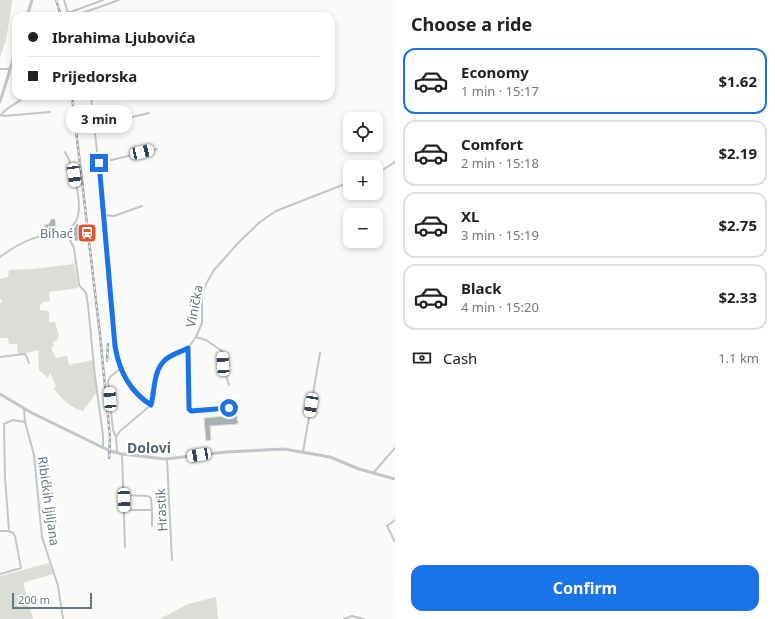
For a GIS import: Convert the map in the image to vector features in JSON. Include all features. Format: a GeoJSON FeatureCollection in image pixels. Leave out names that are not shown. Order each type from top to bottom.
{"type":"FeatureCollection","features":[{"type":"Feature","properties":{"kind":"street"},"geometry":{"type":"LineString","coordinates":[[28,12],[32,0]]}},
{"type":"Feature","properties":{"kind":"street"},"geometry":{"type":"LineString","coordinates":[[64,0],[68,12]]}},
{"type":"Feature","properties":{"kind":"street"},"geometry":{"type":"LineString","coordinates":[[74,12],[103,0]]}},
{"type":"Feature","properties":{"kind":"street"},"geometry":{"type":"LineString","coordinates":[[85,12],[119,0]]}},
{"type":"Feature","properties":{"kind":"street"},"geometry":{"type":"LineString","coordinates":[[0,102],[12,61]]}},
{"type":"Feature","properties":{"kind":"street"},"geometry":{"type":"LineString","coordinates":[[0,69],[9,69]]}},
{"type":"Feature","properties":{"kind":"street"},"geometry":{"type":"LineString","coordinates":[[0,115],[21,100]]}},
{"type":"Feature","properties":{"kind":"street"},"geometry":{"type":"LineString","coordinates":[[91,100],[104,215],[113,332],[117,358],[124,378],[137,394],[151,405],[122,429],[116,438]]}},
{"type":"Feature","properties":{"kind":"street"},"geometry":{"type":"LineString","coordinates":[[0,115],[4,116],[50,112]]}},
{"type":"Feature","properties":{"kind":"street"},"geometry":{"type":"LineString","coordinates":[[94,126],[149,113]]}},
{"type":"Feature","properties":{"kind":"street"},"geometry":{"type":"LineString","coordinates":[[99,163],[157,149]]}},
{"type":"Feature","properties":{"kind":"street"},"geometry":{"type":"LineString","coordinates":[[65,152],[73,168],[78,207],[77,219],[68,230],[67,234],[74,248],[79,286],[86,293],[103,435],[103,447]]}},
{"type":"Feature","properties":{"kind":"street"},"geometry":{"type":"LineString","coordinates":[[383,170],[395,162]]}},
{"type":"Feature","properties":{"kind":"street","name":"Vinička"},"geometry":{"type":"LineString","coordinates":[[151,405],[155,381],[162,364],[171,356],[188,348],[196,337],[202,323],[202,296],[206,284],[214,270],[260,222],[276,211],[343,185]]}},
{"type":"Feature","properties":{"kind":"street"},"geometry":{"type":"LineString","coordinates":[[104,215],[114,216],[142,206]]}},
{"type":"Feature","properties":{"kind":"street"},"geometry":{"type":"LineString","coordinates":[[0,257],[16,245],[25,241],[43,236],[67,234]]}},
{"type":"Feature","properties":{"kind":"street"},"geometry":{"type":"LineString","coordinates":[[196,337],[206,340],[222,351],[224,368],[229,385]]}},
{"type":"Feature","properties":{"kind":"street"},"geometry":{"type":"LineString","coordinates":[[188,348],[189,409],[191,411],[229,408]]}},
{"type":"Feature","properties":{"kind":"street"},"geometry":{"type":"LineString","coordinates":[[303,452],[320,353]]}},
{"type":"Feature","properties":{"kind":"street"},"geometry":{"type":"LineString","coordinates":[[0,357],[24,354],[29,363]]}},
{"type":"Feature","properties":{"kind":"street"},"geometry":{"type":"LineString","coordinates":[[117,453],[108,381],[111,376],[120,369]]}},
{"type":"Feature","properties":{"kind":"street"},"geometry":{"type":"LineString","coordinates":[[0,394],[24,408],[110,451],[117,453],[167,459],[284,449],[330,457],[373,474],[395,479]]}},
{"type":"Feature","properties":{"kind":"street","name":"Ribićkih ljiljana"},"geometry":{"type":"LineString","coordinates":[[24,408],[25,422],[34,456],[42,537],[58,586],[63,619]]}},
{"type":"Feature","properties":{"kind":"street"},"geometry":{"type":"LineString","coordinates":[[0,424],[13,420],[25,422]]}},
{"type":"Feature","properties":{"kind":"street"},"geometry":{"type":"LineString","coordinates":[[4,424],[5,477],[9,531]]}},
{"type":"Feature","properties":{"kind":"street"},"geometry":{"type":"LineString","coordinates":[[373,474],[395,448]]}},
{"type":"Feature","properties":{"kind":"street"},"geometry":{"type":"LineString","coordinates":[[122,454],[125,547]]}},
{"type":"Feature","properties":{"kind":"street","name":"Hrastik"},"geometry":{"type":"LineString","coordinates":[[167,459],[173,550],[172,560]]}},
{"type":"Feature","properties":{"kind":"street"},"geometry":{"type":"LineString","coordinates":[[124,495],[150,496],[152,500],[152,526]]}},
{"type":"Feature","properties":{"kind":"street"},"geometry":{"type":"LineString","coordinates":[[124,510],[152,510]]}},
{"type":"Feature","properties":{"kind":"street"},"geometry":{"type":"LineString","coordinates":[[395,520],[388,525],[387,528],[395,542]]}},
{"type":"Feature","properties":{"kind":"street"},"geometry":{"type":"LineString","coordinates":[[0,531],[9,531],[15,536],[21,568],[0,574]]}},
{"type":"Feature","properties":{"kind":"street"},"geometry":{"type":"LineString","coordinates":[[344,619],[352,616],[364,619]]}},
{"type":"Feature","properties":{"kind":"shaded area"},"geometry":{"type":"Polygon","coordinates":[[[0,0],[12,0],[12,3],[6,40],[0,57],[0,0]]]}},
{"type":"Feature","properties":{"kind":"shaded area"},"geometry":{"type":"Polygon","coordinates":[[[74,264],[78,288],[49,292],[50,301],[43,302],[40,305],[40,310],[49,311],[49,322],[55,322],[59,336],[57,340],[53,342],[54,346],[51,348],[56,358],[67,356],[69,365],[93,360],[97,392],[83,411],[71,405],[57,393],[54,389],[56,386],[50,373],[48,378],[39,370],[38,350],[18,355],[17,344],[9,344],[8,338],[0,338],[0,303],[2,302],[0,298],[0,279],[8,277],[9,270],[33,269],[74,264]]]}},
{"type":"Feature","properties":{"kind":"shaded area"},"geometry":{"type":"Polygon","coordinates":[[[49,563],[53,574],[23,583],[33,619],[0,619],[0,576],[49,563]]]}},
{"type":"Feature","properties":{"kind":"shaded area"},"geometry":{"type":"Polygon","coordinates":[[[216,597],[218,619],[160,619],[188,604],[216,597]]]}},
{"type":"Feature","properties":{"kind":"building"},"geometry":{"type":"Polygon","coordinates":[[[51,219],[55,219],[56,228],[45,229],[44,225],[49,224],[51,219]]]}},
{"type":"Feature","properties":{"kind":"building"},"geometry":{"type":"Polygon","coordinates":[[[77,224],[79,224],[80,240],[75,241],[73,230],[77,224]]]}},
{"type":"Feature","properties":{"kind":"building"},"geometry":{"type":"Polygon","coordinates":[[[237,415],[238,424],[210,426],[211,440],[206,441],[204,418],[237,415]]]}},
{"type":"Feature","properties":{"kind":"railway"},"geometry":{"type":"LineString","coordinates":[[56,0],[60,12]]}},
{"type":"Feature","properties":{"kind":"railway"},"geometry":{"type":"LineString","coordinates":[[72,100],[100,335],[110,437],[109,458]]}},
{"type":"Feature","properties":{"kind":"railway"},"geometry":{"type":"LineString","coordinates":[[107,361],[108,344]]}},
{"type":"Feature","properties":{"kind":"place","name":"Bihać"},"geometry":{"type":"Point","coordinates":[87,233]}},
{"type":"Feature","properties":{"kind":"district","name":"Dolovi"},"geometry":{"type":"Point","coordinates":[149,448]}},
{"type":"Feature","properties":{"kind":"route"},"geometry":{"type":"LineString","coordinates":[[99,163],[106,230],[109,292],[115,346],[120,369],[124,378],[137,394],[151,405],[155,381],[162,364],[171,356],[188,348],[188,408],[191,411],[229,408]]}}]}
